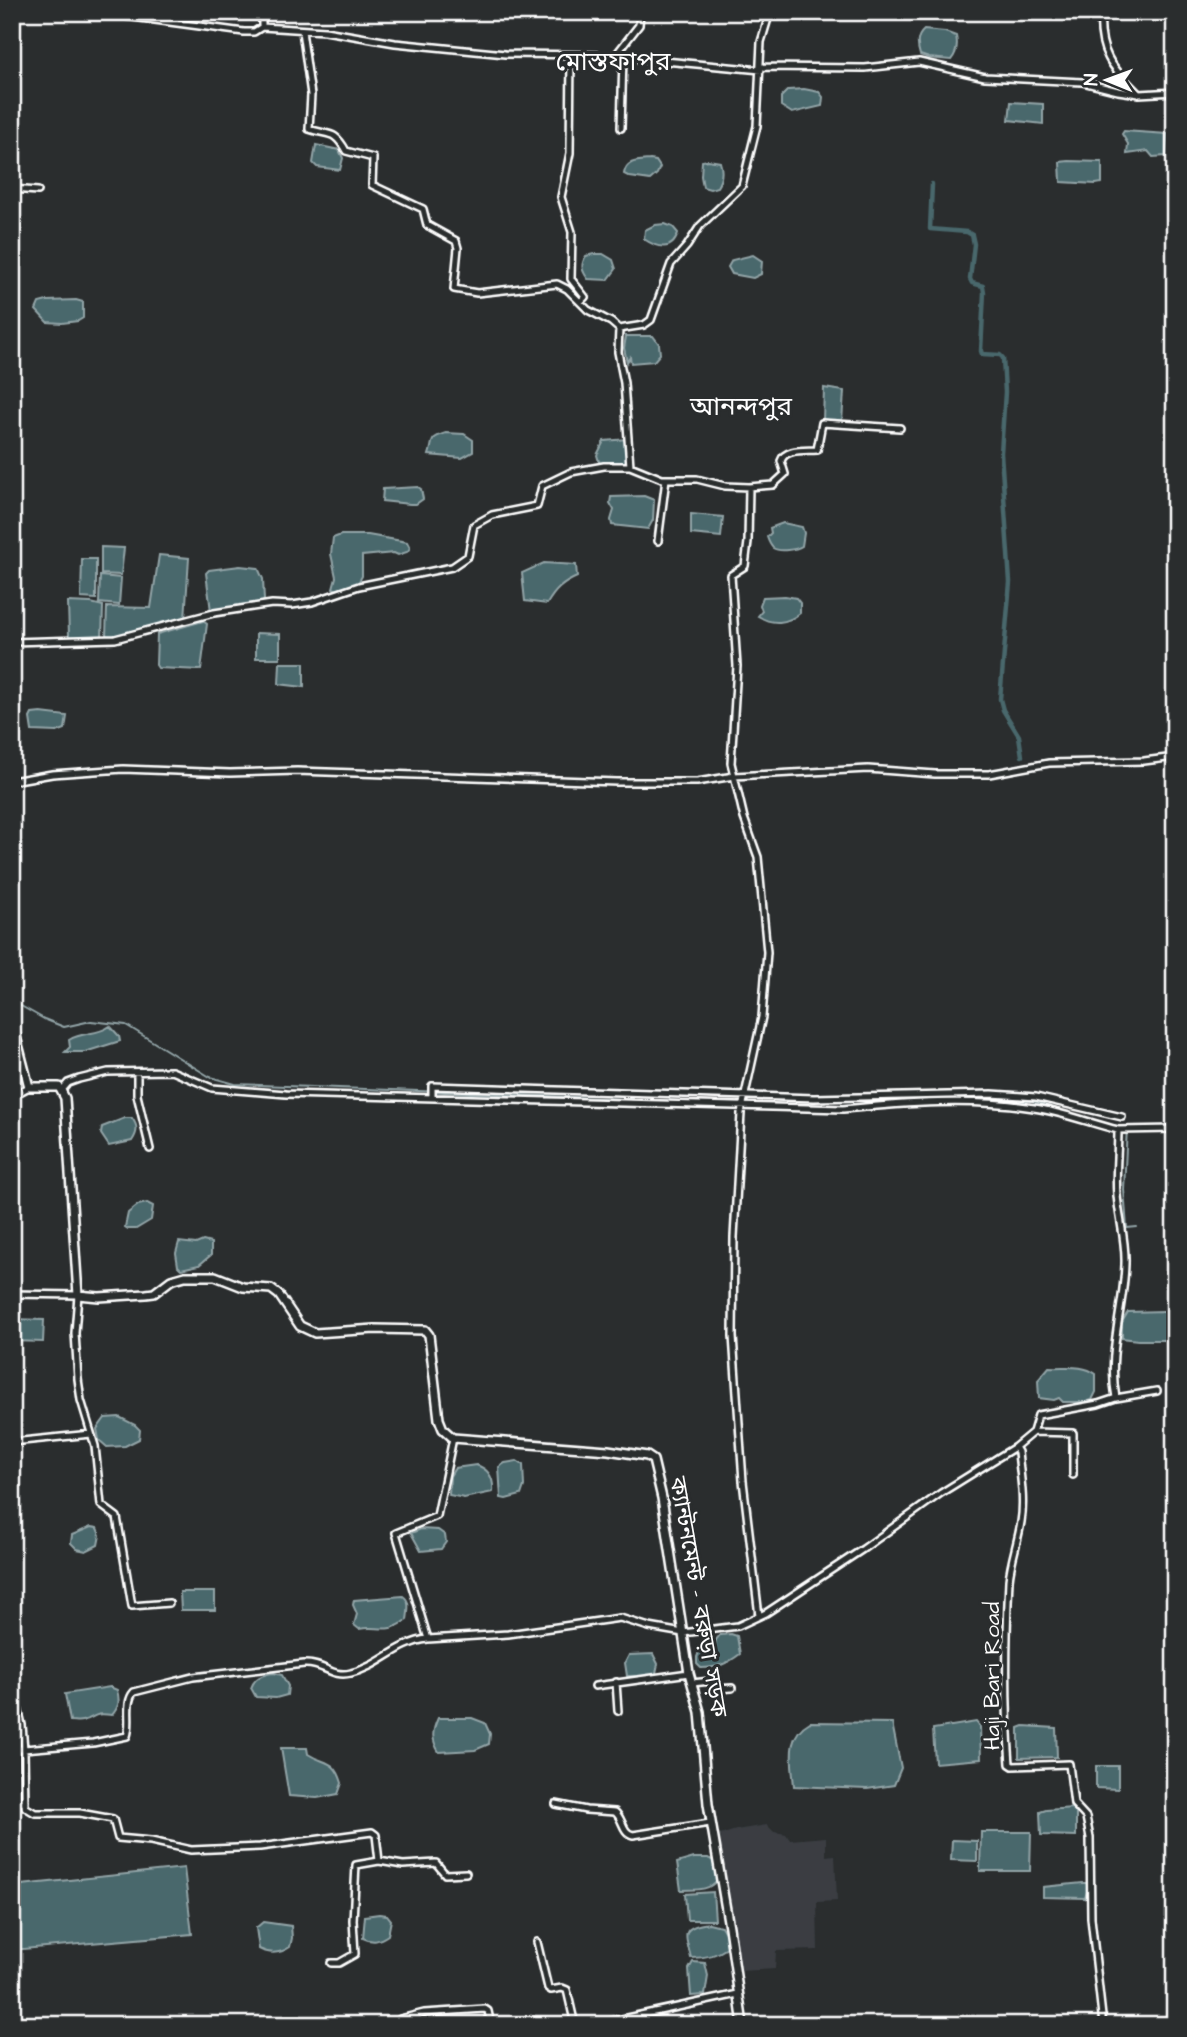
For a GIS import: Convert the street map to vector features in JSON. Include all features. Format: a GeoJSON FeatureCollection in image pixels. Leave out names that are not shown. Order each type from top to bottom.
{"type":"FeatureCollection","features":[{"type":"Feature","properties":{"kind":"main road"},"geometry":{"type":"LineString","coordinates":[[12,1021],[29,1087],[54,1086],[62,1090],[65,1098],[78,1295],[99,1297],[154,1293],[171,1280],[185,1276],[215,1276],[243,1287],[271,1289],[279,1295],[300,1326],[315,1332],[375,1329],[425,1331],[429,1335],[439,1419],[443,1429],[453,1438]]}},
{"type":"Feature","properties":{"kind":"main road","name":"ক্যান্টনমেন্ট - বরুড়া সড়ক"},"geometry":{"type":"LineString","coordinates":[[453,1438],[608,1450],[647,1455],[653,1460],[662,1498],[689,1673],[699,1712],[710,1823],[743,2025]]}},
{"type":"Feature","properties":{"kind":"street"},"geometry":{"type":"LineString","coordinates":[[95,12],[244,32],[254,32],[262,27],[325,31],[413,46],[512,54],[615,56],[761,68],[865,68],[914,62],[985,77],[1082,82],[1139,93],[1175,92]]}},
{"type":"Feature","properties":{"kind":"street"},"geometry":{"type":"LineString","coordinates":[[262,12],[262,27]]}},
{"type":"Feature","properties":{"kind":"street"},"geometry":{"type":"LineString","coordinates":[[615,56],[639,25],[640,12]]}},
{"type":"Feature","properties":{"kind":"street"},"geometry":{"type":"LineString","coordinates":[[619,330],[644,325],[651,320],[671,264],[700,226],[743,186],[758,126],[761,42],[770,12]]}},
{"type":"Feature","properties":{"kind":"street"},"geometry":{"type":"LineString","coordinates":[[1101,12],[1099,30],[1104,53],[1139,93]]}},
{"type":"Feature","properties":{"kind":"street"},"geometry":{"type":"LineString","coordinates":[[302,31],[311,95],[309,129],[329,132],[340,140],[346,151],[373,159],[372,184],[422,209],[428,225],[456,242],[458,248],[454,289],[477,293],[557,284],[567,289],[588,310],[619,330],[618,352],[624,383],[630,466]]}},
{"type":"Feature","properties":{"kind":"street"},"geometry":{"type":"LineString","coordinates":[[571,56],[570,152],[561,197],[572,232],[571,279],[585,298],[580,302]]}},
{"type":"Feature","properties":{"kind":"street"},"geometry":{"type":"LineString","coordinates":[[621,128],[623,57]]}},
{"type":"Feature","properties":{"kind":"street"},"geometry":{"type":"LineString","coordinates":[[12,189],[38,191]]}},
{"type":"Feature","properties":{"kind":"street"},"geometry":{"type":"LineString","coordinates":[[12,642],[115,639],[214,613],[272,604],[292,606],[359,586],[452,568],[466,560],[476,523],[492,515],[537,506],[542,486],[557,477],[592,468],[630,466],[658,479],[697,479],[725,486],[749,487],[776,483],[785,474],[781,461],[785,454],[817,450],[822,423],[900,428]]}},
{"type":"Feature","properties":{"kind":"street"},"geometry":{"type":"LineString","coordinates":[[658,541],[666,480]]}},
{"type":"Feature","properties":{"kind":"street"},"geometry":{"type":"LineString","coordinates":[[749,487],[745,566],[731,575],[737,666],[731,763],[744,818],[758,857],[767,952],[762,1017],[744,1102],[734,1237],[733,1336],[743,1481],[759,1616]]}},
{"type":"Feature","properties":{"kind":"street"},"geometry":{"type":"LineString","coordinates":[[12,781],[52,774],[123,769],[229,773],[359,772],[617,782],[697,782],[734,776],[868,769],[936,774],[989,774],[1049,763],[1144,761],[1175,757]]}},
{"type":"Feature","properties":{"kind":"street"},"geometry":{"type":"LineString","coordinates":[[62,1090],[68,1083],[107,1072],[172,1071],[212,1088],[286,1094],[627,1090],[843,1109],[981,1103],[1037,1108],[1119,1130],[1175,1129]]}},
{"type":"Feature","properties":{"kind":"street"},"geometry":{"type":"LineString","coordinates":[[137,1073],[137,1095],[150,1149]]}},
{"type":"Feature","properties":{"kind":"street"},"geometry":{"type":"LineString","coordinates":[[12,1096],[29,1087]]}},
{"type":"Feature","properties":{"kind":"street"},"geometry":{"type":"LineString","coordinates":[[432,1093],[625,1102],[744,1102],[992,1094],[1037,1097],[1122,1117]]}},
{"type":"Feature","properties":{"kind":"street"},"geometry":{"type":"LineString","coordinates":[[1116,1398],[1113,1357],[1115,1332],[1124,1292],[1125,1260],[1116,1179],[1119,1130]]}},
{"type":"Feature","properties":{"kind":"street"},"geometry":{"type":"LineString","coordinates":[[12,1294],[78,1295],[75,1333],[78,1378],[94,1446],[101,1505],[114,1513],[119,1525],[131,1603],[135,1607],[169,1603]]}},
{"type":"Feature","properties":{"kind":"street"},"geometry":{"type":"LineString","coordinates":[[12,1749],[93,1743],[127,1736],[129,1699],[134,1692],[193,1677],[304,1664],[317,1664],[340,1675],[366,1669],[411,1642],[508,1634],[620,1619],[682,1633],[738,1626],[759,1616],[863,1549],[941,1493],[1015,1447],[1033,1432],[1038,1415],[1157,1391]]}},
{"type":"Feature","properties":{"kind":"street"},"geometry":{"type":"LineString","coordinates":[[1033,1432],[1073,1433],[1073,1475]]}},
{"type":"Feature","properties":{"kind":"street"},"geometry":{"type":"LineString","coordinates":[[12,1442],[91,1434]]}},
{"type":"Feature","properties":{"kind":"street"},"geometry":{"type":"LineString","coordinates":[[428,1639],[396,1533],[437,1516],[453,1438]]}},
{"type":"Feature","properties":{"kind":"street","name":"Haji Bari Road"},"geometry":{"type":"LineString","coordinates":[[1015,1447],[1018,1452],[1022,1497],[1021,1522],[1014,1546],[1010,1577],[1007,1647],[1010,1764],[1069,1764],[1074,1804],[1086,1817],[1090,1838],[1091,1918],[1103,2025]]}},
{"type":"Feature","properties":{"kind":"street"},"geometry":{"type":"LineString","coordinates":[[594,1686],[689,1673]]}},
{"type":"Feature","properties":{"kind":"street"},"geometry":{"type":"LineString","coordinates":[[692,1683],[712,1681],[715,1689],[732,1688]]}},
{"type":"Feature","properties":{"kind":"street"},"geometry":{"type":"LineString","coordinates":[[616,1682],[618,1711]]}},
{"type":"Feature","properties":{"kind":"street"},"geometry":{"type":"LineString","coordinates":[[12,1684],[22,1725],[25,1807],[35,1813],[80,1813],[113,1819],[118,1838],[151,1841],[191,1850],[260,1847],[372,1832],[376,1835],[379,1861]]}},
{"type":"Feature","properties":{"kind":"street"},"geometry":{"type":"LineString","coordinates":[[12,1806],[25,1801]]}},
{"type":"Feature","properties":{"kind":"street"},"geometry":{"type":"LineString","coordinates":[[556,1804],[615,1812],[626,1831],[633,1835],[710,1823]]}},
{"type":"Feature","properties":{"kind":"street"},"geometry":{"type":"LineString","coordinates":[[331,1964],[355,1954],[353,1920],[356,1865],[379,1861],[403,1865],[436,1863],[445,1874],[466,1873]]}},
{"type":"Feature","properties":{"kind":"street"},"geometry":{"type":"LineString","coordinates":[[537,1942],[548,1988],[567,1990],[575,2025]]}},
{"type":"Feature","properties":{"kind":"street"},"geometry":{"type":"LineString","coordinates":[[594,2025],[738,1994]]}},
{"type":"Feature","properties":{"kind":"street"},"geometry":{"type":"LineString","coordinates":[[397,2025],[400,2018],[424,2013],[485,2009],[488,2011],[491,2025]]}},
{"type":"Feature","properties":{"kind":"shaded area"},"geometry":{"type":"Polygon","coordinates":[[[767,1825],[774,1832],[786,1834],[790,1840],[826,1837],[826,1856],[835,1855],[837,1901],[817,1902],[818,1950],[776,1951],[775,1969],[739,1971],[725,1897],[720,1835],[767,1825]]]}},
{"type":"Feature","properties":{"kind":"water"},"geometry":{"type":"Polygon","coordinates":[[[924,30],[956,36],[955,55],[951,60],[920,55],[918,41],[924,30]]]}},
{"type":"Feature","properties":{"kind":"water"},"geometry":{"type":"Polygon","coordinates":[[[788,90],[819,92],[823,97],[822,106],[792,113],[781,106],[781,97],[788,90]]]}},
{"type":"Feature","properties":{"kind":"water"},"geometry":{"type":"Polygon","coordinates":[[[1011,102],[1043,104],[1043,124],[1009,120],[1011,102]]]}},
{"type":"Feature","properties":{"kind":"water"},"geometry":{"type":"Polygon","coordinates":[[[1124,131],[1167,134],[1166,156],[1153,157],[1148,151],[1127,154],[1128,144],[1122,134],[1124,131]]]}},
{"type":"Feature","properties":{"kind":"water"},"geometry":{"type":"Polygon","coordinates":[[[316,145],[339,150],[343,158],[340,170],[317,167],[313,163],[316,145]]]}},
{"type":"Feature","properties":{"kind":"water"},"geometry":{"type":"Polygon","coordinates":[[[656,161],[660,167],[650,180],[624,174],[630,164],[656,161]]]}},
{"type":"Feature","properties":{"kind":"water"},"geometry":{"type":"Polygon","coordinates":[[[702,161],[720,162],[722,169],[717,187],[710,189],[703,187],[701,176],[702,161]]]}},
{"type":"Feature","properties":{"kind":"water"},"geometry":{"type":"Polygon","coordinates":[[[1060,162],[1102,162],[1102,183],[1061,182],[1060,162]]]}},
{"type":"Feature","properties":{"kind":"water"},"geometry":{"type":"Polygon","coordinates":[[[665,224],[678,233],[668,246],[654,245],[644,239],[645,230],[665,224]]]}},
{"type":"Feature","properties":{"kind":"water"},"geometry":{"type":"Polygon","coordinates":[[[594,254],[603,254],[613,260],[616,269],[608,280],[588,279],[584,273],[584,259],[594,254]]]}},
{"type":"Feature","properties":{"kind":"water"},"geometry":{"type":"Polygon","coordinates":[[[753,255],[762,261],[761,274],[753,278],[732,274],[728,267],[732,260],[753,255]]]}},
{"type":"Feature","properties":{"kind":"water"},"geometry":{"type":"Polygon","coordinates":[[[47,301],[83,302],[83,318],[78,321],[47,322],[36,310],[39,303],[47,301]]]}},
{"type":"Feature","properties":{"kind":"water"},"geometry":{"type":"Polygon","coordinates":[[[626,336],[653,336],[659,344],[660,354],[654,361],[631,363],[630,357],[627,362],[624,348],[626,336]]]}},
{"type":"Feature","properties":{"kind":"water"},"geometry":{"type":"Polygon","coordinates":[[[824,388],[844,391],[842,422],[823,421],[824,388]]]}},
{"type":"Feature","properties":{"kind":"water"},"geometry":{"type":"Polygon","coordinates":[[[446,433],[464,434],[473,440],[473,452],[462,458],[429,455],[434,439],[446,433]]]}},
{"type":"Feature","properties":{"kind":"water"},"geometry":{"type":"Polygon","coordinates":[[[627,439],[626,463],[600,465],[597,455],[604,441],[627,439]]]}},
{"type":"Feature","properties":{"kind":"water"},"geometry":{"type":"Polygon","coordinates":[[[418,487],[423,499],[416,504],[382,501],[383,489],[418,487]]]}},
{"type":"Feature","properties":{"kind":"water"},"geometry":{"type":"Polygon","coordinates":[[[644,496],[654,500],[653,520],[648,529],[612,525],[614,510],[610,503],[611,497],[644,496]]]}},
{"type":"Feature","properties":{"kind":"water"},"geometry":{"type":"Polygon","coordinates":[[[691,514],[723,517],[721,537],[691,534],[691,514]]]}},
{"type":"Feature","properties":{"kind":"water"},"geometry":{"type":"Polygon","coordinates":[[[783,523],[802,527],[802,546],[783,550],[772,547],[767,537],[771,533],[770,528],[783,523]]]}},
{"type":"Feature","properties":{"kind":"water"},"geometry":{"type":"Polygon","coordinates":[[[341,535],[368,535],[407,542],[410,548],[398,555],[394,553],[362,556],[362,576],[357,585],[337,590],[333,588],[336,577],[331,554],[333,538],[341,535]]]}},
{"type":"Feature","properties":{"kind":"water"},"geometry":{"type":"Polygon","coordinates":[[[101,547],[124,548],[121,575],[101,574],[101,547]]]}},
{"type":"Feature","properties":{"kind":"water"},"geometry":{"type":"Polygon","coordinates":[[[159,555],[189,558],[185,619],[154,629],[106,637],[107,607],[151,608],[159,555]]]}},
{"type":"Feature","properties":{"kind":"water"},"geometry":{"type":"Polygon","coordinates":[[[82,559],[96,559],[96,599],[81,598],[82,559]]]}},
{"type":"Feature","properties":{"kind":"water"},"geometry":{"type":"Polygon","coordinates":[[[544,563],[576,565],[577,577],[560,588],[547,604],[525,601],[522,573],[544,563]]]}},
{"type":"Feature","properties":{"kind":"water"},"geometry":{"type":"Polygon","coordinates":[[[240,566],[258,568],[263,579],[264,600],[261,604],[211,611],[206,573],[209,570],[240,566]]]}},
{"type":"Feature","properties":{"kind":"water"},"geometry":{"type":"Polygon","coordinates":[[[100,576],[121,578],[119,605],[99,603],[100,576]]]}},
{"type":"Feature","properties":{"kind":"water"},"geometry":{"type":"Polygon","coordinates":[[[763,597],[796,598],[800,603],[800,613],[779,622],[758,616],[762,611],[760,605],[763,597]]]}},
{"type":"Feature","properties":{"kind":"water"},"geometry":{"type":"Polygon","coordinates":[[[68,602],[103,606],[102,638],[69,636],[68,602]]]}},
{"type":"Feature","properties":{"kind":"water"},"geometry":{"type":"Polygon","coordinates":[[[203,621],[207,624],[201,670],[158,668],[157,634],[203,621]]]}},
{"type":"Feature","properties":{"kind":"water"},"geometry":{"type":"Polygon","coordinates":[[[256,633],[280,634],[280,658],[256,658],[256,633]]]}},
{"type":"Feature","properties":{"kind":"water"},"geometry":{"type":"Polygon","coordinates":[[[280,663],[304,663],[304,687],[279,684],[280,663]]]}},
{"type":"Feature","properties":{"kind":"water"},"geometry":{"type":"Polygon","coordinates":[[[32,714],[67,716],[65,729],[57,732],[32,731],[32,714]]]}},
{"type":"Feature","properties":{"kind":"water"},"geometry":{"type":"Polygon","coordinates":[[[110,1026],[120,1041],[85,1052],[65,1052],[70,1047],[69,1040],[110,1026]]]}},
{"type":"Feature","properties":{"kind":"water"},"geometry":{"type":"Polygon","coordinates":[[[132,1118],[135,1124],[134,1138],[132,1141],[109,1146],[101,1134],[102,1127],[132,1118]]]}},
{"type":"Feature","properties":{"kind":"water"},"geometry":{"type":"Polygon","coordinates":[[[147,1203],[153,1206],[151,1220],[136,1229],[125,1227],[128,1213],[138,1205],[147,1203]]]}},
{"type":"Feature","properties":{"kind":"water"},"geometry":{"type":"Polygon","coordinates":[[[203,1241],[211,1243],[211,1255],[199,1265],[181,1269],[176,1253],[179,1242],[196,1244],[203,1241]]]}},
{"type":"Feature","properties":{"kind":"water"},"geometry":{"type":"Polygon","coordinates":[[[1128,1312],[1168,1312],[1172,1323],[1169,1340],[1122,1338],[1122,1322],[1128,1312]]]}},
{"type":"Feature","properties":{"kind":"water"},"geometry":{"type":"Polygon","coordinates":[[[12,1319],[44,1320],[43,1342],[12,1341],[12,1319]]]}},
{"type":"Feature","properties":{"kind":"water"},"geometry":{"type":"Polygon","coordinates":[[[1049,1367],[1080,1368],[1096,1374],[1096,1392],[1092,1400],[1063,1402],[1059,1398],[1039,1398],[1038,1380],[1049,1367]]]}},
{"type":"Feature","properties":{"kind":"water"},"geometry":{"type":"Polygon","coordinates":[[[119,1417],[140,1430],[139,1439],[125,1446],[107,1447],[99,1440],[97,1429],[105,1418],[119,1417]]]}},
{"type":"Feature","properties":{"kind":"water"},"geometry":{"type":"Polygon","coordinates":[[[517,1461],[523,1465],[524,1486],[521,1495],[501,1498],[499,1467],[517,1461]]]}},
{"type":"Feature","properties":{"kind":"water"},"geometry":{"type":"Polygon","coordinates":[[[476,1465],[490,1475],[493,1492],[464,1498],[449,1495],[450,1476],[455,1468],[476,1465]]]}},
{"type":"Feature","properties":{"kind":"water"},"geometry":{"type":"Polygon","coordinates":[[[91,1527],[97,1528],[100,1535],[98,1545],[86,1551],[77,1549],[71,1543],[72,1535],[91,1527]]]}},
{"type":"Feature","properties":{"kind":"water"},"geometry":{"type":"Polygon","coordinates":[[[421,1529],[438,1530],[445,1535],[446,1542],[441,1549],[421,1551],[411,1533],[421,1529]]]}},
{"type":"Feature","properties":{"kind":"water"},"geometry":{"type":"Polygon","coordinates":[[[180,1592],[215,1592],[215,1610],[181,1610],[180,1592]]]}},
{"type":"Feature","properties":{"kind":"water"},"geometry":{"type":"Polygon","coordinates":[[[403,1596],[408,1603],[407,1620],[400,1625],[359,1629],[354,1625],[357,1614],[354,1600],[403,1596]]]}},
{"type":"Feature","properties":{"kind":"water"},"geometry":{"type":"Polygon","coordinates":[[[720,1635],[737,1636],[740,1654],[717,1666],[701,1668],[697,1664],[699,1646],[704,1643],[715,1647],[720,1635]]]}},
{"type":"Feature","properties":{"kind":"water"},"geometry":{"type":"Polygon","coordinates":[[[653,1654],[658,1664],[656,1673],[652,1676],[627,1676],[625,1663],[629,1655],[653,1654]]]}},
{"type":"Feature","properties":{"kind":"water"},"geometry":{"type":"Polygon","coordinates":[[[274,1673],[282,1675],[288,1686],[287,1695],[276,1698],[256,1697],[251,1688],[254,1682],[274,1673]]]}},
{"type":"Feature","properties":{"kind":"water"},"geometry":{"type":"Polygon","coordinates":[[[110,1687],[117,1690],[118,1697],[112,1715],[101,1714],[87,1720],[70,1721],[65,1694],[110,1687]]]}},
{"type":"Feature","properties":{"kind":"water"},"geometry":{"type":"Polygon","coordinates":[[[438,1718],[472,1718],[485,1723],[490,1734],[489,1744],[475,1750],[439,1752],[433,1735],[438,1718]]]}},
{"type":"Feature","properties":{"kind":"water"},"geometry":{"type":"Polygon","coordinates":[[[810,1722],[892,1723],[901,1768],[894,1785],[867,1789],[794,1786],[793,1742],[802,1728],[810,1722]]]}},
{"type":"Feature","properties":{"kind":"water"},"geometry":{"type":"Polygon","coordinates":[[[976,1722],[980,1727],[981,1759],[935,1763],[933,1729],[976,1722]]]}},
{"type":"Feature","properties":{"kind":"water"},"geometry":{"type":"Polygon","coordinates":[[[1019,1728],[1056,1728],[1057,1757],[1019,1758],[1019,1728]]]}},
{"type":"Feature","properties":{"kind":"water"},"geometry":{"type":"Polygon","coordinates":[[[281,1748],[307,1748],[308,1754],[333,1766],[342,1783],[338,1794],[317,1798],[289,1796],[281,1748]]]}},
{"type":"Feature","properties":{"kind":"water"},"geometry":{"type":"Polygon","coordinates":[[[1096,1766],[1118,1766],[1118,1789],[1096,1788],[1096,1766]]]}},
{"type":"Feature","properties":{"kind":"water"},"geometry":{"type":"Polygon","coordinates":[[[1073,1808],[1076,1810],[1076,1836],[1041,1835],[1040,1812],[1073,1808]]]}},
{"type":"Feature","properties":{"kind":"water"},"geometry":{"type":"Polygon","coordinates":[[[981,1832],[1031,1832],[1030,1871],[980,1871],[981,1832]]]}},
{"type":"Feature","properties":{"kind":"water"},"geometry":{"type":"Polygon","coordinates":[[[952,1840],[977,1841],[977,1861],[951,1860],[952,1840]]]}},
{"type":"Feature","properties":{"kind":"water"},"geometry":{"type":"Polygon","coordinates":[[[694,1858],[714,1861],[717,1880],[705,1888],[681,1890],[677,1863],[694,1858]]]}},
{"type":"Feature","properties":{"kind":"water"},"geometry":{"type":"Polygon","coordinates":[[[184,1868],[192,1934],[12,1950],[12,1886],[184,1868]]]}},
{"type":"Feature","properties":{"kind":"water"},"geometry":{"type":"Polygon","coordinates":[[[1087,1883],[1085,1898],[1043,1897],[1043,1887],[1087,1883]]]}},
{"type":"Feature","properties":{"kind":"water"},"geometry":{"type":"Polygon","coordinates":[[[713,1892],[715,1920],[687,1920],[685,1894],[713,1892]]]}},
{"type":"Feature","properties":{"kind":"water"},"geometry":{"type":"Polygon","coordinates":[[[387,1915],[391,1920],[388,1935],[376,1941],[363,1938],[365,1916],[387,1915]]]}},
{"type":"Feature","properties":{"kind":"water"},"geometry":{"type":"Polygon","coordinates":[[[263,1922],[291,1926],[290,1947],[274,1952],[259,1949],[256,1928],[263,1922]]]}},
{"type":"Feature","properties":{"kind":"water"},"geometry":{"type":"Polygon","coordinates":[[[709,1923],[721,1926],[727,1936],[727,1948],[710,1956],[691,1958],[687,1933],[693,1927],[709,1923]]]}},
{"type":"Feature","properties":{"kind":"water"},"geometry":{"type":"Polygon","coordinates":[[[693,1962],[705,1963],[708,1976],[705,1995],[691,1996],[689,1969],[693,1962]]]}},
{"type":"Feature","properties":{"kind":"waterway"},"geometry":{"type":"LineString","coordinates":[[932,184],[930,229],[967,232],[972,235],[974,244],[970,279],[972,283],[983,286],[984,292],[981,351],[982,354],[1000,355],[1003,358],[1005,392],[1001,453],[1010,582],[1000,699],[1003,710],[1019,736],[1022,756]]}},
{"type":"Feature","properties":{"kind":"waterway"},"geometry":{"type":"LineString","coordinates":[[12,1001],[64,1027],[91,1021],[126,1025],[210,1077],[235,1084],[731,1103]]}},
{"type":"Feature","properties":{"kind":"waterway"},"geometry":{"type":"LineString","coordinates":[[953,1100],[1032,1101],[1098,1122]]}},
{"type":"Feature","properties":{"kind":"waterway"},"geometry":{"type":"LineString","coordinates":[[820,1106],[902,1102]]}},
{"type":"Feature","properties":{"kind":"waterway"},"geometry":{"type":"LineString","coordinates":[[1104,1124],[1127,1127],[1124,1190],[1127,1228],[1137,1227]]}},
{"type":"Feature","properties":{"kind":"district","name":"মোস্তফাপুর"},"geometry":{"type":"Point","coordinates":[613,62]}},
{"type":"Feature","properties":{"kind":"district","name":"আনন্দপুর"},"geometry":{"type":"Point","coordinates":[741,407]}}]}
